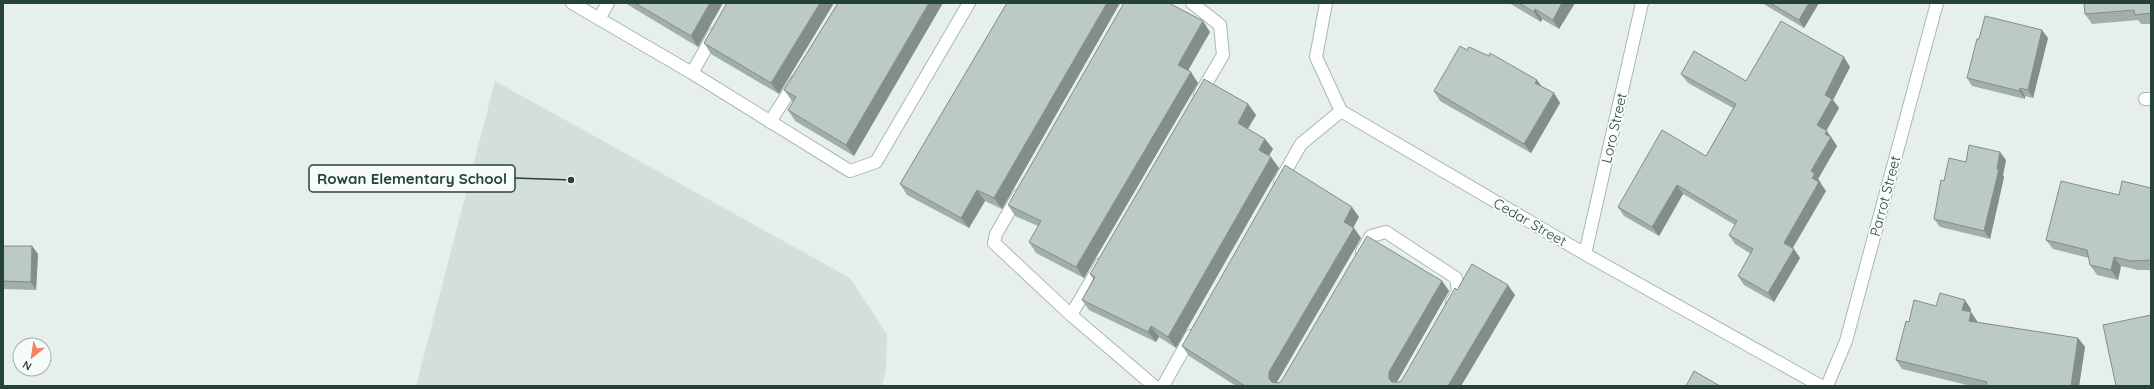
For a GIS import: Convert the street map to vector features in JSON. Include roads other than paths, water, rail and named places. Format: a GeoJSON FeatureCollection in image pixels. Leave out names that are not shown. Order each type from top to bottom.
{"type":"FeatureCollection","features":[{"type":"Feature","properties":{"kind":"street"},"geometry":{"type":"LineString","coordinates":[[572,3],[692,73],[850,172],[876,162],[969,3]]}},
{"type":"Feature","properties":{"kind":"street"},"geometry":{"type":"LineString","coordinates":[[599,19],[608,3]]}},
{"type":"Feature","properties":{"kind":"street"},"geometry":{"type":"LineString","coordinates":[[1192,3],[1220,25],[1223,55],[1195,103]]}},
{"type":"Feature","properties":{"kind":"street"},"geometry":{"type":"LineString","coordinates":[[1274,190],[1301,144],[1341,111],[1316,57],[1326,3]]}},
{"type":"Feature","properties":{"kind":"street","name":"Loro Street"},"geometry":{"type":"LineString","coordinates":[[1585,254],[1642,3]]}},
{"type":"Feature","properties":{"kind":"street","name":"Parrot Street"},"geometry":{"type":"LineString","coordinates":[[1827,386],[1846,341],[1937,3]]}},
{"type":"Feature","properties":{"kind":"street"},"geometry":{"type":"LineString","coordinates":[[692,73],[721,22]]}},
{"type":"Feature","properties":{"kind":"street"},"geometry":{"type":"LineString","coordinates":[[770,122],[802,69]]}},
{"type":"Feature","properties":{"kind":"street","name":"Cedar Street"},"geometry":{"type":"LineString","coordinates":[[1341,111],[1585,254],[1820,386]]}},
{"type":"Feature","properties":{"kind":"street"},"geometry":{"type":"LineString","coordinates":[[1024,187],[996,234],[994,243],[1071,314],[1154,386]]}},
{"type":"Feature","properties":{"kind":"street"},"geometry":{"type":"LineString","coordinates":[[1355,263],[1371,236],[1386,232],[1456,278],[1458,291],[1447,311]]}},
{"type":"Feature","properties":{"kind":"street"},"geometry":{"type":"LineString","coordinates":[[1071,314],[1107,253]]}},
{"type":"Feature","properties":{"kind":"street"},"geometry":{"type":"LineString","coordinates":[[1163,386],[1198,325]]}},
{"type":"Feature","properties":{"kind":"place","name":"Rowan Elementary School"},"geometry":{"type":"Point","coordinates":[571,180]}}]}
